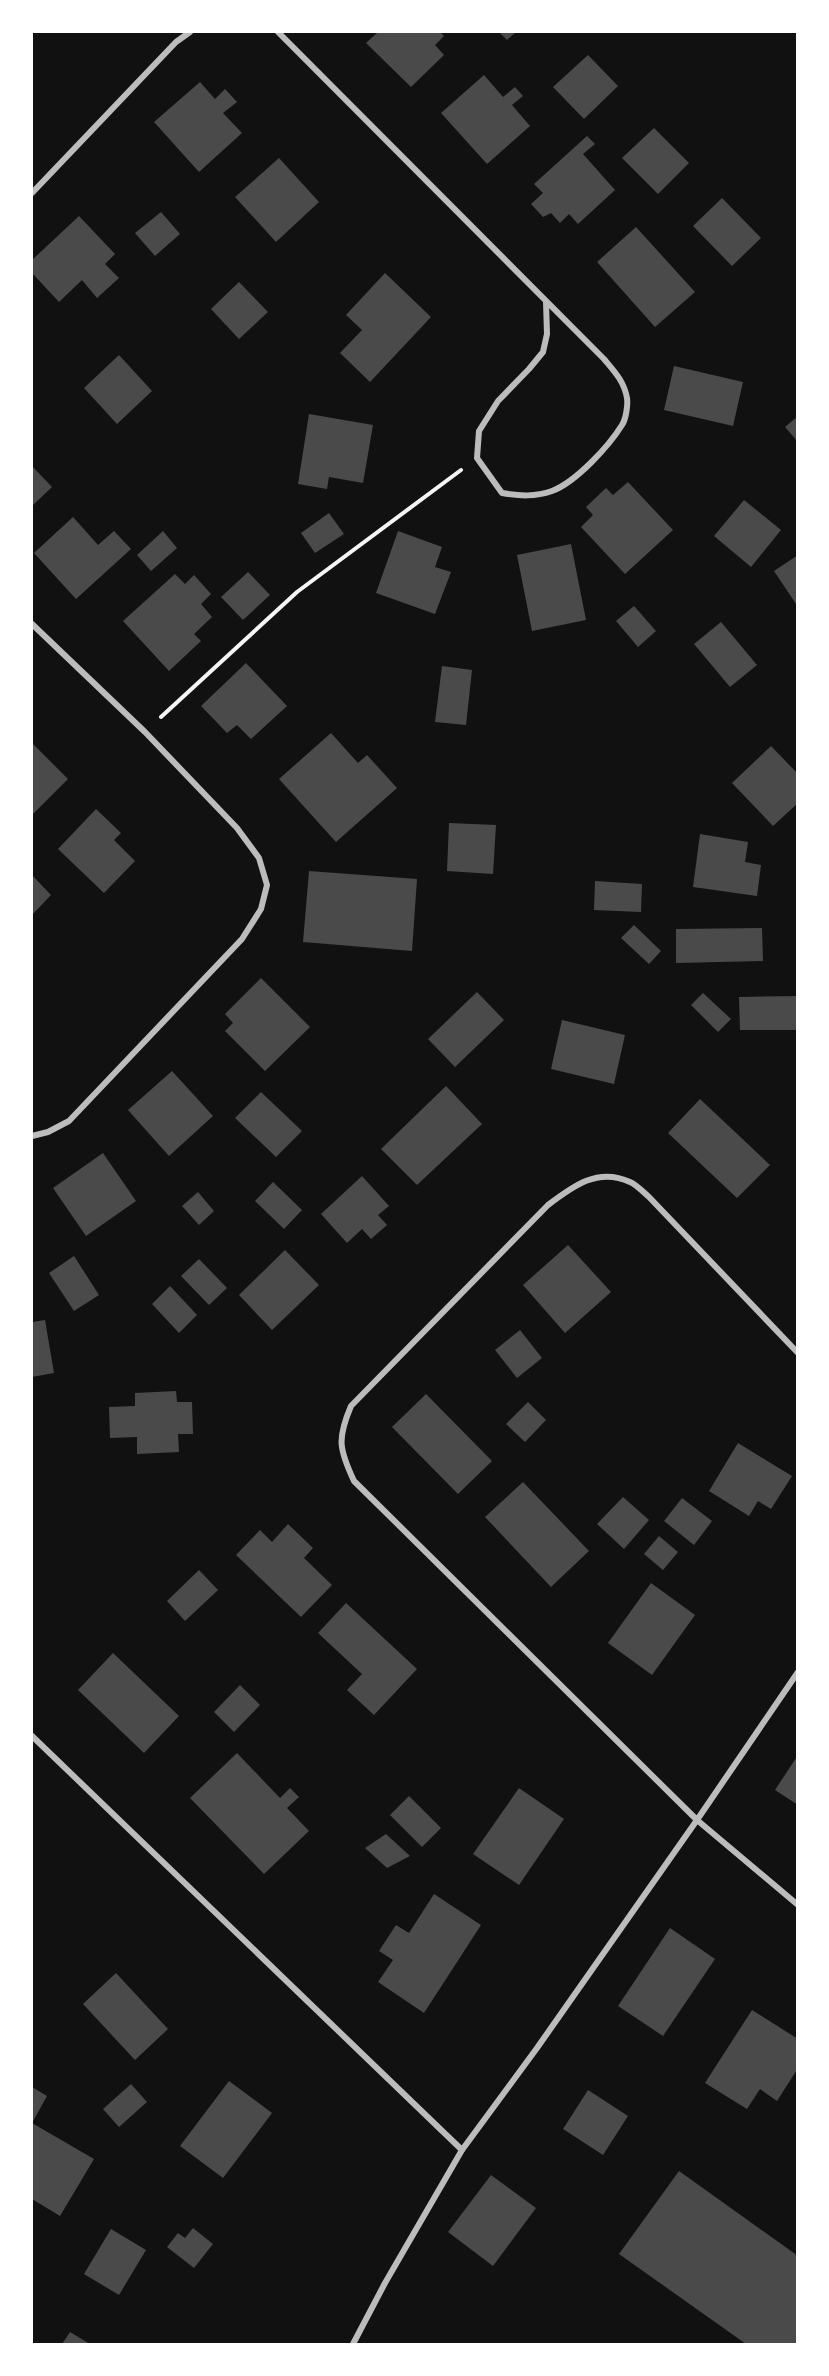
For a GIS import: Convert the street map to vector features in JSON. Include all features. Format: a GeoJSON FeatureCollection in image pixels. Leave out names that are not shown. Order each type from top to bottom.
{"type":"FeatureCollection","features":[{"type":"Feature","properties":{"kind":"street"},"geometry":{"type":"LineString","coordinates":[[32,193],[176,42],[190,32]]}},
{"type":"Feature","properties":{"kind":"street"},"geometry":{"type":"LineString","coordinates":[[278,32],[546,302],[621,379],[627,399],[623,423],[597,456],[570,480],[553,490],[524,497],[502,493],[477,458],[479,431],[498,401],[543,352],[547,334],[546,302]]}},
{"type":"Feature","properties":{"kind":"street"},"geometry":{"type":"LineString","coordinates":[[32,624],[145,732],[237,828],[260,858],[267,885],[261,909],[242,939],[69,1121],[48,1132],[32,1136]]}},
{"type":"Feature","properties":{"kind":"street"},"geometry":{"type":"LineString","coordinates":[[798,1353],[649,1197],[631,1182],[602,1175],[576,1184],[548,1205],[351,1406],[341,1429],[342,1456],[354,1481],[697,1820],[798,1905]]}},
{"type":"Feature","properties":{"kind":"street"},"geometry":{"type":"LineString","coordinates":[[353,2344],[385,2283],[462,2150],[537,2048],[798,1672]]}},
{"type":"Feature","properties":{"kind":"street"},"geometry":{"type":"LineString","coordinates":[[32,1737],[462,2150]]}},
{"type":"Feature","properties":{"kind":"path"},"geometry":{"type":"LineString","coordinates":[[145,732],[297,592],[477,458]]}},
{"type":"Feature","properties":{"kind":"building"},"geometry":{"type":"Polygon","coordinates":[[[378,32],[440,32],[444,36],[435,45],[444,55],[411,87],[366,43],[378,32]]]}},
{"type":"Feature","properties":{"kind":"building"},"geometry":{"type":"Polygon","coordinates":[[[499,32],[516,32],[507,40],[499,32]]]}},
{"type":"Feature","properties":{"kind":"building"},"geometry":{"type":"Polygon","coordinates":[[[588,55],[618,86],[584,119],[553,87],[588,55]]]}},
{"type":"Feature","properties":{"kind":"building"},"geometry":{"type":"Polygon","coordinates":[[[484,75],[503,97],[515,87],[523,96],[512,105],[530,126],[487,164],[441,113],[484,75]]]}},
{"type":"Feature","properties":{"kind":"building"},"geometry":{"type":"Polygon","coordinates":[[[200,82],[215,99],[225,89],[237,102],[223,113],[242,133],[199,172],[154,122],[200,82]]]}},
{"type":"Feature","properties":{"kind":"building"},"geometry":{"type":"Polygon","coordinates":[[[654,128],[689,163],[658,194],[622,158],[654,128]]]}},
{"type":"Feature","properties":{"kind":"building"},"geometry":{"type":"Polygon","coordinates":[[[587,136],[595,144],[583,154],[615,190],[578,224],[569,214],[560,223],[551,213],[543,217],[531,204],[543,193],[534,184],[587,136]]]}},
{"type":"Feature","properties":{"kind":"building"},"geometry":{"type":"Polygon","coordinates":[[[279,158],[319,202],[276,242],[235,197],[279,158]]]}},
{"type":"Feature","properties":{"kind":"building"},"geometry":{"type":"Polygon","coordinates":[[[722,198],[761,238],[732,266],[693,226],[722,198]]]}},
{"type":"Feature","properties":{"kind":"building"},"geometry":{"type":"Polygon","coordinates":[[[161,212],[180,234],[155,256],[135,233],[161,212]]]}},
{"type":"Feature","properties":{"kind":"building"},"geometry":{"type":"Polygon","coordinates":[[[79,216],[115,254],[105,264],[119,278],[97,298],[82,280],[59,302],[32,273],[32,260],[79,216]]]}},
{"type":"Feature","properties":{"kind":"building"},"geometry":{"type":"Polygon","coordinates":[[[636,227],[695,292],[655,327],[597,262],[636,227]]]}},
{"type":"Feature","properties":{"kind":"building"},"geometry":{"type":"Polygon","coordinates":[[[385,273],[431,317],[370,382],[340,353],[362,330],[346,315],[385,273]]]}},
{"type":"Feature","properties":{"kind":"building"},"geometry":{"type":"Polygon","coordinates":[[[239,282],[268,312],[239,339],[211,309],[239,282]]]}},
{"type":"Feature","properties":{"kind":"building"},"geometry":{"type":"Polygon","coordinates":[[[119,355],[152,391],[117,424],[84,388],[119,355]]]}},
{"type":"Feature","properties":{"kind":"building"},"geometry":{"type":"Polygon","coordinates":[[[674,366],[743,382],[733,426],[664,410],[674,366]]]}},
{"type":"Feature","properties":{"kind":"building"},"geometry":{"type":"Polygon","coordinates":[[[309,414],[373,425],[363,483],[329,477],[327,489],[298,484],[309,414]]]}},
{"type":"Feature","properties":{"kind":"building"},"geometry":{"type":"Polygon","coordinates":[[[798,416],[798,442],[785,427],[798,416]]]}},
{"type":"Feature","properties":{"kind":"building"},"geometry":{"type":"Polygon","coordinates":[[[32,466],[52,487],[32,506],[32,466]]]}},
{"type":"Feature","properties":{"kind":"building"},"geometry":{"type":"Polygon","coordinates":[[[628,482],[673,530],[625,574],[581,527],[593,515],[586,507],[606,488],[613,495],[628,482]]]}},
{"type":"Feature","properties":{"kind":"building"},"geometry":{"type":"Polygon","coordinates":[[[744,500],[781,530],[751,567],[714,536],[744,500]]]}},
{"type":"Feature","properties":{"kind":"building"},"geometry":{"type":"Polygon","coordinates":[[[329,513],[344,534],[315,553],[301,533],[329,513]]]}},
{"type":"Feature","properties":{"kind":"building"},"geometry":{"type":"Polygon","coordinates":[[[73,517],[98,545],[114,531],[131,549],[76,599],[34,553],[73,517]]]}},
{"type":"Feature","properties":{"kind":"building"},"geometry":{"type":"Polygon","coordinates":[[[163,531],[177,548],[151,571],[137,555],[163,531]]]}},
{"type":"Feature","properties":{"kind":"building"},"geometry":{"type":"Polygon","coordinates":[[[398,531],[442,547],[435,567],[451,572],[435,614],[376,593],[398,531]]]}},
{"type":"Feature","properties":{"kind":"building"},"geometry":{"type":"Polygon","coordinates":[[[571,544],[586,620],[532,631],[517,555],[571,544]]]}},
{"type":"Feature","properties":{"kind":"building"},"geometry":{"type":"Polygon","coordinates":[[[798,555],[798,607],[774,571],[798,555]]]}},
{"type":"Feature","properties":{"kind":"building"},"geometry":{"type":"Polygon","coordinates":[[[248,572],[270,595],[243,620],[221,597],[248,572]]]}},
{"type":"Feature","properties":{"kind":"building"},"geometry":{"type":"Polygon","coordinates":[[[175,574],[185,584],[194,575],[211,594],[201,604],[212,617],[194,634],[201,641],[169,671],[123,621],[175,574]]]}},
{"type":"Feature","properties":{"kind":"building"},"geometry":{"type":"Polygon","coordinates":[[[634,606],[656,631],[638,647],[616,621],[634,606]]]}},
{"type":"Feature","properties":{"kind":"building"},"geometry":{"type":"Polygon","coordinates":[[[721,622],[757,665],[730,687],[694,644],[721,622]]]}},
{"type":"Feature","properties":{"kind":"building"},"geometry":{"type":"Polygon","coordinates":[[[246,663],[287,706],[251,739],[237,725],[227,733],[201,706],[246,663]]]}},
{"type":"Feature","properties":{"kind":"building"},"geometry":{"type":"Polygon","coordinates":[[[442,666],[472,670],[466,725],[435,722],[442,666]]]}},
{"type":"Feature","properties":{"kind":"building"},"geometry":{"type":"Polygon","coordinates":[[[331,733],[358,763],[367,755],[397,788],[336,842],[279,779],[331,733]]]}},
{"type":"Feature","properties":{"kind":"building"},"geometry":{"type":"Polygon","coordinates":[[[32,743],[68,779],[32,815],[32,743]]]}},
{"type":"Feature","properties":{"kind":"building"},"geometry":{"type":"Polygon","coordinates":[[[771,746],[798,774],[798,803],[773,826],[732,783],[771,746]]]}},
{"type":"Feature","properties":{"kind":"building"},"geometry":{"type":"Polygon","coordinates":[[[96,809],[121,833],[114,840],[135,861],[104,893],[58,849],[96,809]]]}},
{"type":"Feature","properties":{"kind":"building"},"geometry":{"type":"Polygon","coordinates":[[[449,823],[496,825],[493,874],[447,871],[449,823]]]}},
{"type":"Feature","properties":{"kind":"building"},"geometry":{"type":"Polygon","coordinates":[[[700,834],[748,842],[745,862],[761,865],[757,896],[693,887],[700,834]]]}},
{"type":"Feature","properties":{"kind":"building"},"geometry":{"type":"Polygon","coordinates":[[[309,871],[417,879],[412,951],[303,942],[309,871]]]}},
{"type":"Feature","properties":{"kind":"building"},"geometry":{"type":"Polygon","coordinates":[[[32,875],[51,895],[32,915],[32,875]]]}},
{"type":"Feature","properties":{"kind":"building"},"geometry":{"type":"Polygon","coordinates":[[[595,881],[642,884],[641,912],[594,910],[595,881]]]}},
{"type":"Feature","properties":{"kind":"building"},"geometry":{"type":"Polygon","coordinates":[[[634,925],[661,951],[649,964],[621,938],[634,925]]]}},
{"type":"Feature","properties":{"kind":"building"},"geometry":{"type":"Polygon","coordinates":[[[762,928],[763,961],[676,963],[676,929],[762,928]]]}},
{"type":"Feature","properties":{"kind":"building"},"geometry":{"type":"Polygon","coordinates":[[[261,978],[310,1027],[265,1071],[225,1031],[233,1023],[225,1014],[261,978]]]}},
{"type":"Feature","properties":{"kind":"building"},"geometry":{"type":"Polygon","coordinates":[[[477,992],[504,1020],[455,1067],[428,1039],[477,992]]]}},
{"type":"Feature","properties":{"kind":"building"},"geometry":{"type":"Polygon","coordinates":[[[703,993],[731,1019],[718,1032],[691,1005],[703,993]]]}},
{"type":"Feature","properties":{"kind":"building"},"geometry":{"type":"Polygon","coordinates":[[[798,996],[798,1030],[740,1030],[739,997],[798,996]]]}},
{"type":"Feature","properties":{"kind":"building"},"geometry":{"type":"Polygon","coordinates":[[[562,1020],[625,1035],[614,1084],[551,1069],[562,1020]]]}},
{"type":"Feature","properties":{"kind":"building"},"geometry":{"type":"Polygon","coordinates":[[[172,1071],[213,1116],[169,1156],[128,1110],[172,1071]]]}},
{"type":"Feature","properties":{"kind":"building"},"geometry":{"type":"Polygon","coordinates":[[[446,1086],[482,1124],[417,1185],[381,1149],[446,1086]]]}},
{"type":"Feature","properties":{"kind":"building"},"geometry":{"type":"Polygon","coordinates":[[[261,1092],[302,1131],[276,1157],[235,1118],[261,1092]]]}},
{"type":"Feature","properties":{"kind":"building"},"geometry":{"type":"Polygon","coordinates":[[[700,1099],[770,1165],[737,1198],[668,1133],[700,1099]]]}},
{"type":"Feature","properties":{"kind":"building"},"geometry":{"type":"Polygon","coordinates":[[[103,1153],[136,1201],[86,1236],[53,1188],[103,1153]]]}},
{"type":"Feature","properties":{"kind":"building"},"geometry":{"type":"Polygon","coordinates":[[[362,1176],[389,1206],[378,1215],[387,1225],[371,1239],[362,1229],[347,1243],[321,1214],[362,1176]]]}},
{"type":"Feature","properties":{"kind":"building"},"geometry":{"type":"Polygon","coordinates":[[[273,1182],[302,1210],[284,1229],[255,1201],[273,1182]]]}},
{"type":"Feature","properties":{"kind":"building"},"geometry":{"type":"Polygon","coordinates":[[[198,1192],[214,1211],[199,1225],[182,1206],[198,1192]]]}},
{"type":"Feature","properties":{"kind":"building"},"geometry":{"type":"Polygon","coordinates":[[[568,1245],[611,1292],[565,1333],[523,1285],[568,1245]]]}},
{"type":"Feature","properties":{"kind":"building"},"geometry":{"type":"Polygon","coordinates":[[[285,1250],[319,1285],[272,1330],[239,1295],[285,1250]]]}},
{"type":"Feature","properties":{"kind":"building"},"geometry":{"type":"Polygon","coordinates":[[[74,1256],[99,1295],[74,1311],[49,1273],[74,1256]]]}},
{"type":"Feature","properties":{"kind":"building"},"geometry":{"type":"Polygon","coordinates":[[[199,1259],[227,1288],[209,1305],[181,1276],[199,1259]]]}},
{"type":"Feature","properties":{"kind":"building"},"geometry":{"type":"Polygon","coordinates":[[[170,1286],[197,1315],[179,1333],[152,1304],[170,1286]]]}},
{"type":"Feature","properties":{"kind":"building"},"geometry":{"type":"Polygon","coordinates":[[[45,1320],[54,1373],[32,1377],[32,1322],[45,1320]]]}},
{"type":"Feature","properties":{"kind":"building"},"geometry":{"type":"Polygon","coordinates":[[[520,1330],[542,1358],[517,1378],[495,1350],[520,1330]]]}},
{"type":"Feature","properties":{"kind":"building"},"geometry":{"type":"Polygon","coordinates":[[[176,1391],[177,1402],[192,1402],[193,1434],[178,1434],[179,1452],[137,1454],[137,1437],[110,1438],[109,1407],[135,1406],[135,1393],[176,1391]]]}},
{"type":"Feature","properties":{"kind":"building"},"geometry":{"type":"Polygon","coordinates":[[[426,1394],[492,1461],[458,1494],[392,1427],[426,1394]]]}},
{"type":"Feature","properties":{"kind":"building"},"geometry":{"type":"Polygon","coordinates":[[[528,1402],[546,1420],[525,1442],[506,1424],[528,1402]]]}},
{"type":"Feature","properties":{"kind":"building"},"geometry":{"type":"Polygon","coordinates":[[[738,1443],[792,1476],[771,1509],[758,1501],[749,1516],[709,1491],[738,1443]]]}},
{"type":"Feature","properties":{"kind":"building"},"geometry":{"type":"Polygon","coordinates":[[[523,1482],[589,1551],[551,1587],[485,1517],[523,1482]]]}},
{"type":"Feature","properties":{"kind":"building"},"geometry":{"type":"Polygon","coordinates":[[[623,1497],[649,1520],[624,1549],[597,1524],[623,1497]]]}},
{"type":"Feature","properties":{"kind":"building"},"geometry":{"type":"Polygon","coordinates":[[[682,1498],[712,1521],[694,1545],[664,1521],[682,1498]]]}},
{"type":"Feature","properties":{"kind":"building"},"geometry":{"type":"Polygon","coordinates":[[[288,1524],[313,1548],[304,1558],[332,1585],[301,1617],[236,1555],[260,1530],[272,1542],[288,1524]]]}},
{"type":"Feature","properties":{"kind":"building"},"geometry":{"type":"Polygon","coordinates":[[[659,1536],[678,1552],[663,1570],[644,1554],[659,1536]]]}},
{"type":"Feature","properties":{"kind":"building"},"geometry":{"type":"Polygon","coordinates":[[[199,1570],[218,1590],[185,1621],[167,1601],[199,1570]]]}},
{"type":"Feature","properties":{"kind":"building"},"geometry":{"type":"Polygon","coordinates":[[[651,1583],[695,1615],[652,1675],[608,1643],[651,1583]]]}},
{"type":"Feature","properties":{"kind":"building"},"geometry":{"type":"Polygon","coordinates":[[[346,1603],[417,1669],[374,1715],[347,1690],[362,1674],[318,1633],[346,1603]]]}},
{"type":"Feature","properties":{"kind":"building"},"geometry":{"type":"Polygon","coordinates":[[[113,1653],[179,1716],[144,1753],[78,1690],[113,1653]]]}},
{"type":"Feature","properties":{"kind":"building"},"geometry":{"type":"Polygon","coordinates":[[[240,1685],[260,1705],[234,1732],[214,1712],[240,1685]]]}},
{"type":"Feature","properties":{"kind":"building"},"geometry":{"type":"Polygon","coordinates":[[[237,1753],[280,1798],[290,1788],[299,1797],[287,1808],[309,1831],[264,1874],[190,1798],[237,1753]]]}},
{"type":"Feature","properties":{"kind":"building"},"geometry":{"type":"Polygon","coordinates":[[[798,1755],[798,1805],[775,1790],[798,1755]]]}},
{"type":"Feature","properties":{"kind":"building"},"geometry":{"type":"Polygon","coordinates":[[[519,1788],[564,1819],[519,1885],[473,1854],[519,1788]]]}},
{"type":"Feature","properties":{"kind":"building"},"geometry":{"type":"Polygon","coordinates":[[[409,1796],[441,1828],[422,1847],[390,1815],[409,1796]]]}},
{"type":"Feature","properties":{"kind":"building"},"geometry":{"type":"Polygon","coordinates":[[[386,1834],[410,1856],[387,1868],[365,1848],[386,1834]]]}},
{"type":"Feature","properties":{"kind":"building"},"geometry":{"type":"Polygon","coordinates":[[[434,1894],[481,1925],[424,2013],[378,1982],[393,1960],[379,1951],[396,1925],[409,1933],[434,1894]]]}},
{"type":"Feature","properties":{"kind":"building"},"geometry":{"type":"Polygon","coordinates":[[[670,1928],[715,1959],[663,2036],[618,2006],[670,1928]]]}},
{"type":"Feature","properties":{"kind":"building"},"geometry":{"type":"Polygon","coordinates":[[[116,1973],[168,2029],[135,2060],[83,2004],[116,1973]]]}},
{"type":"Feature","properties":{"kind":"building"},"geometry":{"type":"Polygon","coordinates":[[[752,2010],[798,2039],[798,2068],[777,2101],[760,2089],[747,2109],[705,2083],[752,2010]]]}},
{"type":"Feature","properties":{"kind":"building"},"geometry":{"type":"Polygon","coordinates":[[[229,2081],[272,2113],[223,2178],[180,2146],[229,2081]]]}},
{"type":"Feature","properties":{"kind":"building"},"geometry":{"type":"Polygon","coordinates":[[[131,2084],[147,2102],[119,2127],[103,2109],[131,2084]]]}},
{"type":"Feature","properties":{"kind":"building"},"geometry":{"type":"Polygon","coordinates":[[[32,2087],[47,2096],[32,2123],[32,2087]]]}},
{"type":"Feature","properties":{"kind":"building"},"geometry":{"type":"Polygon","coordinates":[[[588,2090],[628,2116],[603,2155],[563,2129],[588,2090]]]}},
{"type":"Feature","properties":{"kind":"building"},"geometry":{"type":"Polygon","coordinates":[[[32,2123],[94,2159],[60,2216],[32,2199],[32,2123]]]}},
{"type":"Feature","properties":{"kind":"building"},"geometry":{"type":"Polygon","coordinates":[[[679,2171],[798,2256],[798,2344],[746,2344],[619,2254],[679,2171]]]}},
{"type":"Feature","properties":{"kind":"building"},"geometry":{"type":"Polygon","coordinates":[[[491,2175],[536,2208],[493,2266],[448,2232],[491,2175]]]}},
{"type":"Feature","properties":{"kind":"building"},"geometry":{"type":"Polygon","coordinates":[[[193,2228],[213,2244],[194,2268],[167,2247],[178,2233],[185,2238],[193,2228]]]}},
{"type":"Feature","properties":{"kind":"building"},"geometry":{"type":"Polygon","coordinates":[[[111,2229],[146,2250],[119,2295],[84,2274],[111,2229]]]}},
{"type":"Feature","properties":{"kind":"building"},"geometry":{"type":"Polygon","coordinates":[[[70,2332],[90,2344],[62,2344],[70,2332]]]}}]}
